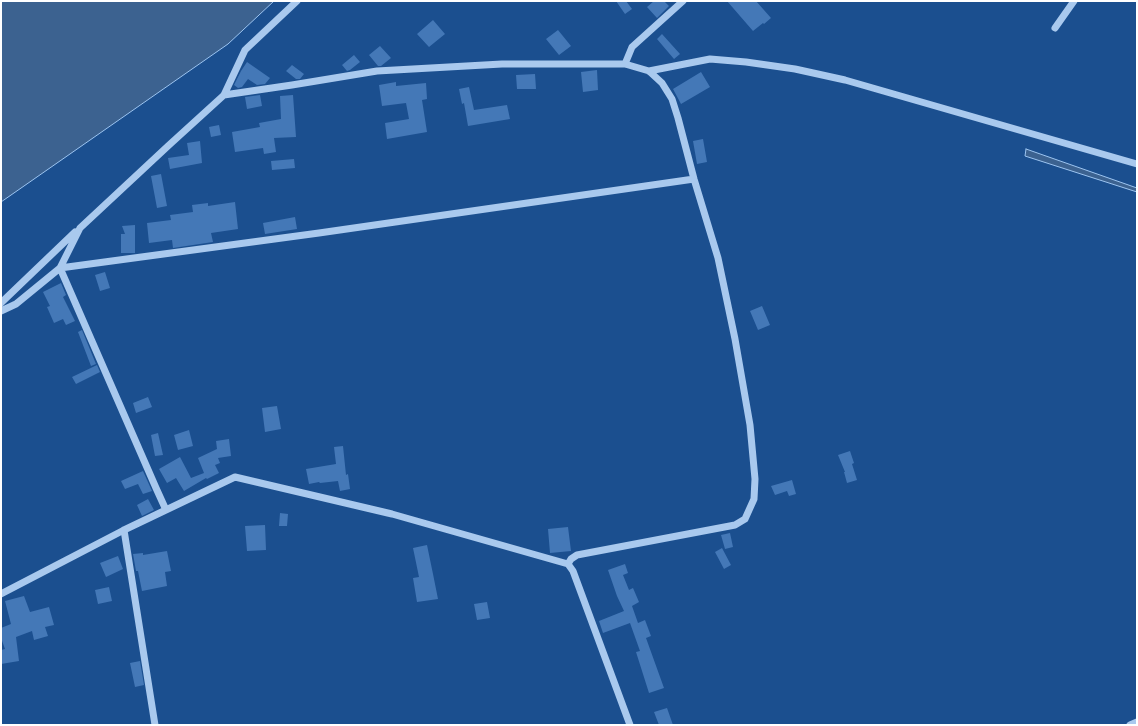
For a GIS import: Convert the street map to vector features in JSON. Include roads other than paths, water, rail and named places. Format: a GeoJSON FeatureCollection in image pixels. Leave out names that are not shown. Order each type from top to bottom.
{"type":"FeatureCollection","features":[{"type":"Feature","properties":{"kind":"street"},"geometry":{"type":"LineString","coordinates":[[1,303],[224,95],[245,50],[297,1]]}},
{"type":"Feature","properties":{"kind":"street"},"geometry":{"type":"LineString","coordinates":[[625,64],[632,48],[684,1]]}},
{"type":"Feature","properties":{"kind":"street"},"geometry":{"type":"LineString","coordinates":[[1055,28],[1074,1]]}},
{"type":"Feature","properties":{"kind":"street"},"geometry":{"type":"LineString","coordinates":[[649,71],[710,59],[746,62],[795,69],[852,82],[1137,164]]}},
{"type":"Feature","properties":{"kind":"street"},"geometry":{"type":"LineString","coordinates":[[224,95],[377,70],[502,64],[625,64],[649,71],[662,83],[672,99],[718,258],[735,339],[750,425],[755,479],[754,499],[745,519],[735,525],[577,555],[571,559],[568,564]]}},
{"type":"Feature","properties":{"kind":"street"},"geometry":{"type":"LineString","coordinates":[[60,268],[319,233],[694,179]]}},
{"type":"Feature","properties":{"kind":"street"},"geometry":{"type":"LineString","coordinates":[[1,311],[16,304],[60,268],[80,228]]}},
{"type":"Feature","properties":{"kind":"street"},"geometry":{"type":"LineString","coordinates":[[60,268],[166,510]]}},
{"type":"Feature","properties":{"kind":"street"},"geometry":{"type":"LineString","coordinates":[[1,594],[124,530],[235,477],[392,514],[568,564],[573,571],[630,725]]}},
{"type":"Feature","properties":{"kind":"street"},"geometry":{"type":"LineString","coordinates":[[124,530],[156,725]]}},
{"type":"Feature","properties":{"kind":"street"},"geometry":{"type":"LineString","coordinates":[[1130,725],[1137,722]]}},
{"type":"Feature","properties":{"kind":"water"},"geometry":{"type":"Polygon","coordinates":[[[1,1],[274,1],[228,44],[1,202],[1,1]]]}},
{"type":"Feature","properties":{"kind":"water"},"geometry":{"type":"Polygon","coordinates":[[[1026,149],[1137,188],[1137,192],[1025,156],[1026,149]]]}}]}
